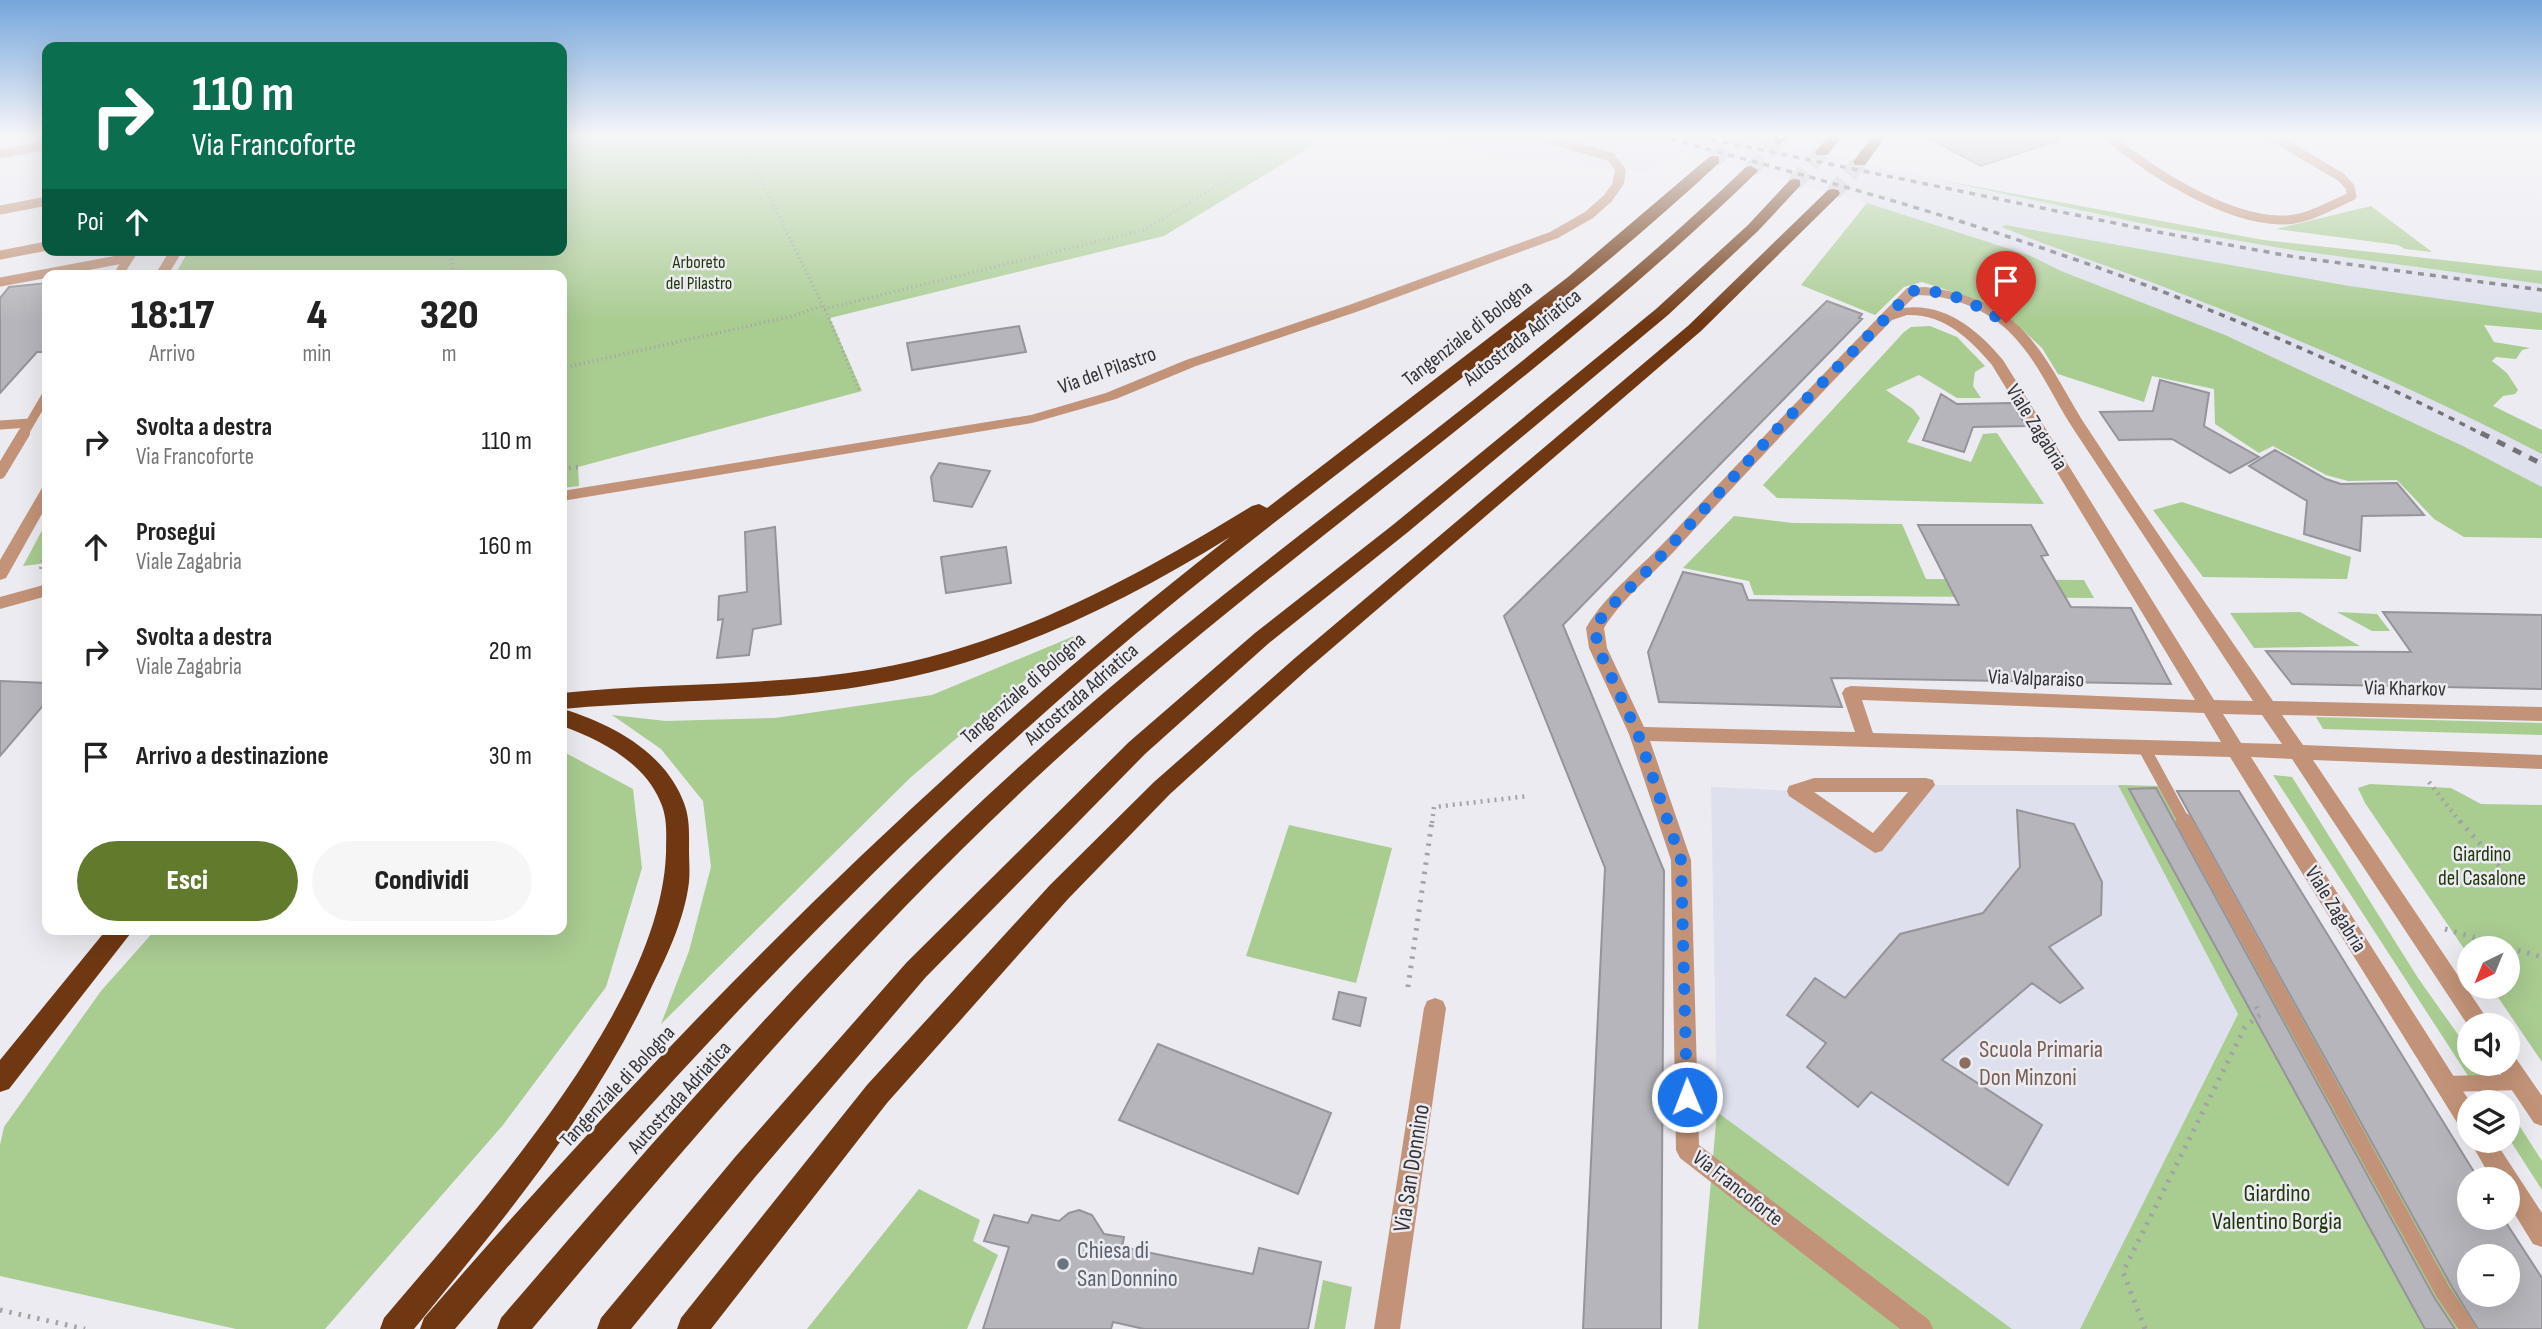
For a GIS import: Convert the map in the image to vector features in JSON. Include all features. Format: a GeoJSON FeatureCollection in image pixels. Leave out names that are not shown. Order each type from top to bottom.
{"type":"FeatureCollection","features":[{"type":"Feature","properties":{"kind":"highway","name":"Tangenziale di Bologna"},"geometry":{"type":"LineString","coordinates":[[435,1329],[633,1102],[815,914],[924,809],[1048,698],[1189,579],[1581,275],[1672,198]]}},
{"type":"Feature","properties":{"kind":"highway","name":"Autostrada Adriatica"},"geometry":{"type":"LineString","coordinates":[[512,1329],[680,1130],[861,934],[972,823],[1083,723],[1216,610],[1616,293],[1720,198]]}},
{"type":"Feature","properties":{"kind":"highway"},"geometry":{"type":"LineString","coordinates":[[612,1329],[746,1166],[916,970],[1137,748],[1262,638],[1662,312],[1753,228],[1781,198]]}},
{"type":"Feature","properties":{"kind":"highway"},"geometry":{"type":"LineString","coordinates":[[692,1329],[877,1094],[1059,892],[1161,788],[1343,627],[1695,328],[1828,198]]}},
{"type":"Feature","properties":{"kind":"highway"},"geometry":{"type":"LineString","coordinates":[[567,701],[826,683],[876,676],[981,650],[1061,621],[1160,571],[1365,444]]}},
{"type":"Feature","properties":{"kind":"highway"},"geometry":{"type":"LineString","coordinates":[[395,1329],[560,1119],[597,1064],[626,1019],[653,961],[671,903],[680,858],[677,820],[666,790],[649,767],[624,744],[594,727],[567,719]]}},
{"type":"Feature","properties":{"kind":"highway"},"geometry":{"type":"LineString","coordinates":[[0,1080],[117,935]]}},
{"type":"Feature","properties":{"kind":"street","name":"Via del Pilastro"},"geometry":{"type":"LineString","coordinates":[[567,495],[1032,419],[1111,396],[1191,363],[1463,270],[1555,235],[1589,215],[1608,198]]}},
{"type":"Feature","properties":{"kind":"street","name":"Viale Zagabria"},"geometry":{"type":"LineString","coordinates":[[1887,318],[1912,291],[1927,289],[1972,303],[2016,331],[2040,363],[2079,427],[2472,1013]]}},
{"type":"Feature","properties":{"kind":"street","name":"Viale Zagabria"},"geometry":{"type":"LineString","coordinates":[[1887,318],[1900,312],[1915,310],[1933,312],[1961,326],[1981,342],[1998,363],[2457,1102]]}},
{"type":"Feature","properties":{"kind":"street","name":"Via Francoforte"},"geometry":{"type":"LineString","coordinates":[[1887,318],[1784,422],[1650,568],[1605,612],[1595,628],[1598,648],[1638,734],[1681,860],[1688,1150],[1920,1329]]}},
{"type":"Feature","properties":{"kind":"street"},"geometry":{"type":"LineString","coordinates":[[0,574],[42,501]]}},
{"type":"Feature","properties":{"kind":"street"},"geometry":{"type":"LineString","coordinates":[[0,603],[42,591]]}},
{"type":"Feature","properties":{"kind":"street","name":"Via Valparaiso"},"geometry":{"type":"LineString","coordinates":[[1866,738],[1851,694],[2267,707]]}},
{"type":"Feature","properties":{"kind":"street","name":"Via Kharkov"},"geometry":{"type":"LineString","coordinates":[[2267,707],[2542,714]]}},
{"type":"Feature","properties":{"kind":"street"},"geometry":{"type":"LineString","coordinates":[[1638,734],[2143,746],[2542,762]]}},
{"type":"Feature","properties":{"kind":"street"},"geometry":{"type":"LineString","coordinates":[[1814,785],[1926,785],[1875,845],[1796,791],[1814,785]]}},
{"type":"Feature","properties":{"kind":"street","name":"Via San Donnino"},"geometry":{"type":"LineString","coordinates":[[1387,1329],[1436,1008]]}},
{"type":"Feature","properties":{"kind":"street"},"geometry":{"type":"LineString","coordinates":[[2515,1076],[2542,1115]]}},
{"type":"Feature","properties":{"kind":"street"},"geometry":{"type":"LineString","coordinates":[[2520,1201],[2542,1236]]}},
{"type":"Feature","properties":{"kind":"lane"},"geometry":{"type":"LineString","coordinates":[[2211,198],[2259,217],[2282,220],[2307,214],[2348,198]]}},
{"type":"Feature","properties":{"kind":"lane"},"geometry":{"type":"LineString","coordinates":[[0,210],[42,202]]}},
{"type":"Feature","properties":{"kind":"lane"},"geometry":{"type":"LineString","coordinates":[[0,254],[42,247]]}},
{"type":"Feature","properties":{"kind":"lane"},"geometry":{"type":"LineString","coordinates":[[56,270],[122,256]]}},
{"type":"Feature","properties":{"kind":"lane"},"geometry":{"type":"LineString","coordinates":[[0,282],[42,273]]}},
{"type":"Feature","properties":{"kind":"lane"},"geometry":{"type":"LineString","coordinates":[[0,473],[42,403]]}},
{"type":"Feature","properties":{"kind":"lane"},"geometry":{"type":"LineString","coordinates":[[0,425],[30,423]]}},
{"type":"Feature","properties":{"kind":"lane"},"geometry":{"type":"LineString","coordinates":[[2143,746],[2443,1292],[2468,1329]]}},
{"type":"Feature","properties":{"kind":"lane"},"geometry":{"type":"LineString","coordinates":[[2446,1084],[2495,1076]]}},
{"type":"Feature","properties":{"kind":"path"},"geometry":{"type":"LineString","coordinates":[[770,198],[823,307],[859,390]]}},
{"type":"Feature","properties":{"kind":"path"},"geometry":{"type":"LineString","coordinates":[[567,367],[797,315],[1144,230],[1198,198]]}},
{"type":"Feature","properties":{"kind":"path"},"geometry":{"type":"LineString","coordinates":[[567,469],[578,467]]}},
{"type":"Feature","properties":{"kind":"path"},"geometry":{"type":"LineString","coordinates":[[2430,782],[2478,845],[2504,871]]}},
{"type":"Feature","properties":{"kind":"path"},"geometry":{"type":"LineString","coordinates":[[1408,987],[1434,807],[1529,796]]}},
{"type":"Feature","properties":{"kind":"path"},"geometry":{"type":"LineString","coordinates":[[2444,929],[2542,957]]}},
{"type":"Feature","properties":{"kind":"path"},"geometry":{"type":"LineString","coordinates":[[2145,1329],[2123,1272],[2245,1027],[2260,1015]]}},
{"type":"Feature","properties":{"kind":"path"},"geometry":{"type":"LineString","coordinates":[[0,1310],[85,1329]]}},
{"type":"Feature","properties":{"kind":"shaded area"},"geometry":{"type":"Polygon","coordinates":[[[1848,198],[2040,198],[2263,240],[2542,271],[2542,330],[2484,324],[2492,405],[2542,430],[2542,517],[1854,220],[1866,203],[1848,198]]]}},
{"type":"Feature","properties":{"kind":"shaded area","name":"Scuola Primaria Don Minzoni"},"geometry":{"type":"Polygon","coordinates":[[[1926,785],[2118,785],[2238,1013],[2080,1329],[2012,1329],[1717,1112],[1711,787],[1796,791],[1875,845],[1926,785]]]}},
{"type":"Feature","properties":{"kind":"green space","name":"Arboreto del Pilastro"},"geometry":{"type":"Polygon","coordinates":[[[567,198],[1227,198],[1164,236],[830,318],[862,391],[578,467],[579,486],[567,487],[567,270],[178,270],[186,256],[567,256],[567,198]]]}},
{"type":"Feature","properties":{"kind":"green space"},"geometry":{"type":"Polygon","coordinates":[[[2024,198],[2037,198],[2263,240],[2542,271],[2542,284],[2293,250],[2159,227],[2024,198]]]}},
{"type":"Feature","properties":{"kind":"green space"},"geometry":{"type":"Polygon","coordinates":[[[1867,203],[2031,256],[2061,271],[2225,335],[2465,447],[2542,487],[2542,538],[2464,537],[2434,519],[2397,480],[2348,481],[2326,475],[2273,446],[2259,453],[2215,424],[2214,389],[2152,376],[2144,402],[2058,374],[2042,348],[2015,323],[1978,300],[1922,282],[1904,287],[1875,315],[1801,285],[1867,203]]]}},
{"type":"Feature","properties":{"kind":"green space"},"geometry":{"type":"Polygon","coordinates":[[[2371,206],[2432,252],[2276,229],[2371,206]]]}},
{"type":"Feature","properties":{"kind":"green space"},"geometry":{"type":"Polygon","coordinates":[[[2005,225],[2349,286],[2542,313],[2542,330],[2484,325],[2494,342],[2530,348],[2522,350],[2516,359],[2496,357],[2492,361],[2507,373],[2518,390],[2515,394],[2503,396],[2493,406],[2542,430],[2542,454],[2407,388],[2316,348],[2002,227],[2005,225]]]}},
{"type":"Feature","properties":{"kind":"green space"},"geometry":{"type":"Polygon","coordinates":[[[1930,326],[1957,337],[1985,366],[1975,372],[1973,386],[1981,398],[1957,398],[1919,375],[1886,390],[1913,409],[1920,418],[1907,442],[1971,462],[1983,434],[1997,433],[2044,504],[1777,498],[1763,485],[1904,332],[1911,327],[1930,326]]]}},
{"type":"Feature","properties":{"kind":"green space"},"geometry":{"type":"Polygon","coordinates":[[[2182,502],[2351,557],[2347,579],[2203,577],[2153,510],[2182,502]]]}},
{"type":"Feature","properties":{"kind":"green space"},"geometry":{"type":"Polygon","coordinates":[[[1734,516],[1793,523],[1902,524],[1926,579],[2084,580],[2094,598],[1754,595],[1749,581],[1683,568],[1734,516]]]}},
{"type":"Feature","properties":{"kind":"green space"},"geometry":{"type":"Polygon","coordinates":[[[42,530],[42,564],[23,566],[42,530]]]}},
{"type":"Feature","properties":{"kind":"green space"},"geometry":{"type":"Polygon","coordinates":[[[2300,612],[2360,646],[2254,648],[2230,613],[2300,612]]]}},
{"type":"Feature","properties":{"kind":"green space"},"geometry":{"type":"Polygon","coordinates":[[[2337,612],[2377,614],[2390,631],[2372,631],[2337,612]]]}},
{"type":"Feature","properties":{"kind":"green space"},"geometry":{"type":"Polygon","coordinates":[[[1079,634],[911,777],[661,1024],[689,951],[711,867],[703,801],[661,749],[612,715],[666,721],[775,718],[932,695],[1079,634]]]}},
{"type":"Feature","properties":{"kind":"green space"},"geometry":{"type":"Polygon","coordinates":[[[2316,717],[2542,723],[2542,735],[2323,729],[2316,717]]]}},
{"type":"Feature","properties":{"kind":"green space"},"geometry":{"type":"Polygon","coordinates":[[[567,754],[633,789],[642,868],[606,987],[503,1125],[325,1329],[236,1329],[0,1276],[0,1145],[4,1127],[101,991],[151,935],[567,935],[567,754]]]}},
{"type":"Feature","properties":{"kind":"green space"},"geometry":{"type":"Polygon","coordinates":[[[2273,775],[2292,777],[2418,978],[2457,1033],[2457,1059],[2273,775]]]}},
{"type":"Feature","properties":{"kind":"green space","name":"Giardino del Casalone"},"geometry":{"type":"Polygon","coordinates":[[[2370,784],[2451,788],[2481,804],[2542,805],[2542,1062],[2520,1030],[2520,1013],[2509,1013],[2499,999],[2520,999],[2520,936],[2457,936],[2457,938],[2365,803],[2358,788],[2370,784]]]}},
{"type":"Feature","properties":{"kind":"green space","name":"Giardino Valentino Borgia"},"geometry":{"type":"Polygon","coordinates":[[[2118,785],[2160,786],[2311,1025],[2411,1200],[2457,1269],[2457,1307],[2479,1307],[2497,1329],[2080,1329],[2238,1014],[2118,785]]]}},
{"type":"Feature","properties":{"kind":"green space"},"geometry":{"type":"Polygon","coordinates":[[[1289,825],[1392,848],[1356,983],[1246,956],[1289,825]]]}},
{"type":"Feature","properties":{"kind":"green space"},"geometry":{"type":"Polygon","coordinates":[[[2468,1076],[2487,1076],[2496,1090],[2477,1090],[2468,1076]]]}},
{"type":"Feature","properties":{"kind":"green space"},"geometry":{"type":"Polygon","coordinates":[[[1717,1112],[2012,1329],[1698,1329],[1717,1112]]]}},
{"type":"Feature","properties":{"kind":"green space"},"geometry":{"type":"Polygon","coordinates":[[[2520,1127],[2542,1161],[2542,1190],[2518,1153],[2520,1127]]]}},
{"type":"Feature","properties":{"kind":"green space"},"geometry":{"type":"Polygon","coordinates":[[[919,1189],[980,1220],[973,1241],[998,1255],[967,1329],[807,1329],[919,1189]]]}},
{"type":"Feature","properties":{"kind":"green space"},"geometry":{"type":"Polygon","coordinates":[[[1323,1280],[1352,1287],[1345,1329],[1314,1329],[1323,1280]]]}},
{"type":"Feature","properties":{"kind":"building"},"geometry":{"type":"Polygon","coordinates":[[[42,284],[42,352],[37,352],[0,393],[0,298],[9,287],[42,284]]]}},
{"type":"Feature","properties":{"kind":"building"},"geometry":{"type":"Polygon","coordinates":[[[1827,301],[1862,314],[1859,318],[1862,319],[1563,625],[1664,871],[1661,1329],[1583,1329],[1605,868],[1504,616],[1827,301]]]}},
{"type":"Feature","properties":{"kind":"building"},"geometry":{"type":"Polygon","coordinates":[[[1019,326],[1026,352],[912,370],[907,343],[1019,326]]]}},
{"type":"Feature","properties":{"kind":"building"},"geometry":{"type":"Polygon","coordinates":[[[2160,380],[2209,393],[2204,426],[2259,457],[2230,473],[2172,439],[2119,440],[2100,412],[2153,411],[2160,380]]]}},
{"type":"Feature","properties":{"kind":"building"},"geometry":{"type":"Polygon","coordinates":[[[1941,394],[1957,404],[2012,403],[2026,426],[1973,427],[1964,452],[1923,440],[1941,394]]]}},
{"type":"Feature","properties":{"kind":"building"},"geometry":{"type":"Polygon","coordinates":[[[2275,450],[2326,479],[2341,484],[2397,483],[2424,515],[2362,516],[2360,551],[2304,534],[2307,501],[2249,466],[2275,450]]]}},
{"type":"Feature","properties":{"kind":"building"},"geometry":{"type":"Polygon","coordinates":[[[939,463],[990,471],[972,507],[934,501],[931,477],[939,463]]]}},
{"type":"Feature","properties":{"kind":"building"},"geometry":{"type":"Polygon","coordinates":[[[1918,525],[2031,525],[2048,555],[2041,556],[2071,607],[2131,608],[2171,684],[1831,678],[1842,707],[1659,702],[1648,652],[1683,572],[1742,584],[1748,600],[1959,605],[1918,525]]]}},
{"type":"Feature","properties":{"kind":"building"},"geometry":{"type":"Polygon","coordinates":[[[775,527],[781,624],[753,629],[749,655],[717,658],[723,619],[718,620],[719,596],[747,592],[745,532],[775,527]]]}},
{"type":"Feature","properties":{"kind":"building"},"geometry":{"type":"Polygon","coordinates":[[[1006,547],[1011,583],[946,593],[941,557],[1006,547]]]}},
{"type":"Feature","properties":{"kind":"building"},"geometry":{"type":"Polygon","coordinates":[[[2383,612],[2542,615],[2542,689],[2292,684],[2266,651],[2411,652],[2383,612]]]}},
{"type":"Feature","properties":{"kind":"building"},"geometry":{"type":"Polygon","coordinates":[[[0,681],[42,683],[42,707],[0,756],[0,681]]]}},
{"type":"Feature","properties":{"kind":"building"},"geometry":{"type":"Polygon","coordinates":[[[2156,788],[2434,1297],[2455,1329],[2425,1329],[2129,789],[2156,788]]]}},
{"type":"Feature","properties":{"kind":"building"},"geometry":{"type":"Polygon","coordinates":[[[2177,791],[2239,791],[2457,1144],[2457,1153],[2462,1153],[2471,1167],[2457,1167],[2457,1230],[2511,1230],[2520,1244],[2457,1244],[2457,1295],[2177,791]]]}},
{"type":"Feature","properties":{"kind":"building"},"geometry":{"type":"Polygon","coordinates":[[[2017,810],[2074,824],[2102,882],[2101,915],[2049,947],[2083,988],[2060,1003],[2032,983],[1942,1060],[2042,1125],[2008,1185],[1871,1092],[1858,1107],[1807,1067],[1826,1043],[1787,1015],[1815,978],[1845,998],[1900,934],[1983,913],[2020,867],[2017,810]]]}},
{"type":"Feature","properties":{"kind":"building"},"geometry":{"type":"Polygon","coordinates":[[[1339,992],[1366,998],[1360,1026],[1333,1019],[1339,992]]]}},
{"type":"Feature","properties":{"kind":"building"},"geometry":{"type":"Polygon","coordinates":[[[1158,1044],[1331,1113],[1298,1194],[1119,1120],[1158,1044]]]}},
{"type":"Feature","properties":{"kind":"building"},"geometry":{"type":"Polygon","coordinates":[[[1079,1210],[1092,1215],[1104,1234],[1124,1237],[1122,1247],[1253,1274],[1259,1248],[1321,1262],[1308,1329],[1144,1329],[1113,1322],[1111,1329],[983,1329],[1009,1247],[984,1241],[994,1215],[1028,1223],[1032,1215],[1059,1221],[1069,1213],[1079,1210]]]}},
{"type":"Feature","properties":{"kind":"building"},"geometry":{"type":"Polygon","coordinates":[[[2520,1244],[2542,1278],[2542,1329],[2478,1329],[2464,1307],[2520,1307],[2520,1244]]]}},
{"type":"Feature","properties":{"kind":"railway"},"geometry":{"type":"LineString","coordinates":[[1882,198],[2075,259],[2195,304],[2370,379],[2484,435]]}},
{"type":"Feature","properties":{"kind":"railway"},"geometry":{"type":"LineString","coordinates":[[1994,198],[2295,257],[2542,290]]}},
{"type":"Feature","properties":{"kind":"railway"},"geometry":{"type":"LineString","coordinates":[[2481,433],[2542,464]]}},
{"type":"Feature","properties":{"kind":"place","name":"Scuola Primaria Don Minzoni"},"geometry":{"type":"Point","coordinates":[1965,1063]}},
{"type":"Feature","properties":{"kind":"place","name":"Chiesa di San Donnino"},"geometry":{"type":"Point","coordinates":[1063,1264]}},
{"type":"Feature","properties":{"kind":"route"},"geometry":{"type":"LineString","coordinates":[[1687,1097],[1681,860],[1638,734],[1598,648],[1595,628],[1605,612],[1650,568],[1784,422],[1912,291],[1927,289],[1952,296],[1972,303],[2006,323]]}}]}
